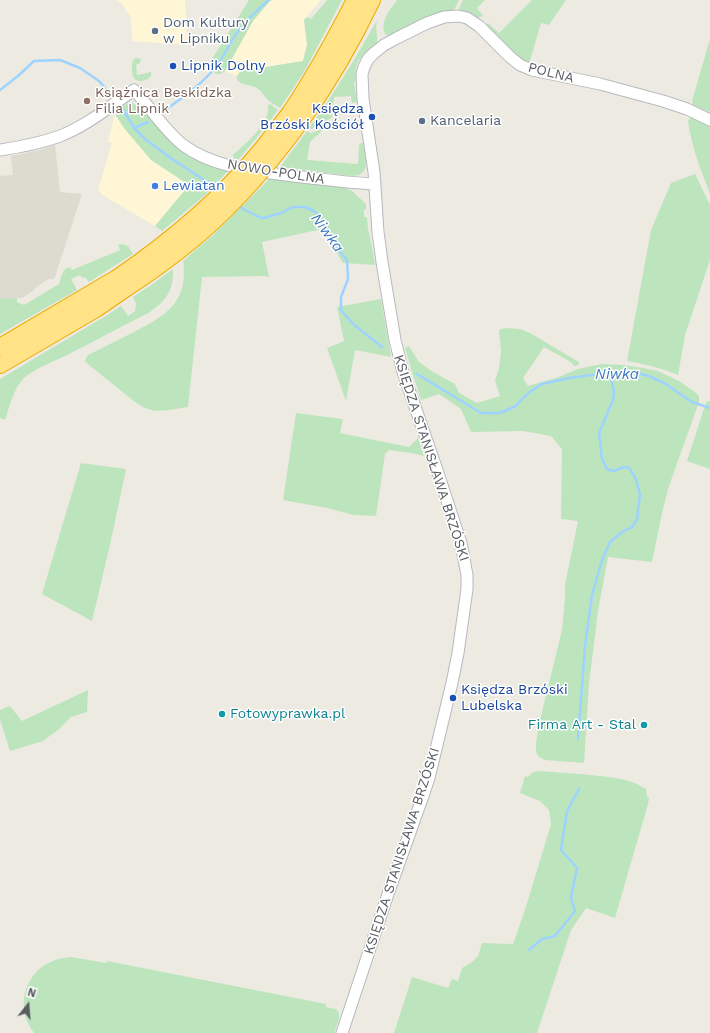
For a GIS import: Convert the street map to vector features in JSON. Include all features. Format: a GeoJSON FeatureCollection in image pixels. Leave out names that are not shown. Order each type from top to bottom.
{"type":"FeatureCollection","features":[{"type":"Feature","properties":{"kind":"highway"},"geometry":{"type":"LineString","coordinates":[[0,365],[96,309],[149,255],[211,203],[262,149],[290,113],[333,42],[355,0]]}},
{"type":"Feature","properties":{"kind":"highway"},"geometry":{"type":"LineString","coordinates":[[0,347],[121,284],[180,250],[222,213],[273,158],[320,95],[351,42],[372,0]]}},
{"type":"Feature","properties":{"kind":"street","name":"POLNA"},"geometry":{"type":"LineString","coordinates":[[368,59],[384,45],[411,30],[444,17],[458,16],[467,18],[479,26],[510,57],[520,65],[532,70],[600,84],[663,101],[687,109],[710,120]]}},
{"type":"Feature","properties":{"kind":"street","name":"KSIĘDZA STANISŁAWA BRZÓSKI"},"geometry":{"type":"LineString","coordinates":[[342,1033],[388,894],[429,778],[452,683],[467,589],[467,575],[461,543],[403,372],[395,340],[379,239],[374,172],[363,99],[362,74],[368,59]]}},
{"type":"Feature","properties":{"kind":"street","name":"NOWO-POLNA"},"geometry":{"type":"LineString","coordinates":[[0,150],[36,144],[60,136],[86,123],[129,93],[168,132],[190,150],[207,159],[253,170],[353,183],[375,184]]}},
{"type":"Feature","properties":{"kind":"shaded area"},"geometry":{"type":"Polygon","coordinates":[[[116,0],[185,0],[187,45],[132,41],[130,16],[122,4],[116,0]]]}},
{"type":"Feature","properties":{"kind":"shaded area"},"geometry":{"type":"Polygon","coordinates":[[[272,0],[321,0],[304,20],[307,45],[303,61],[241,71],[237,76],[225,71],[253,21],[272,0]]]}},
{"type":"Feature","properties":{"kind":"shaded area"},"geometry":{"type":"Polygon","coordinates":[[[115,114],[124,128],[151,160],[190,185],[155,226],[104,196],[98,190],[112,143],[108,142],[115,114]]]}},
{"type":"Feature","properties":{"kind":"shaded area"},"geometry":{"type":"Polygon","coordinates":[[[55,145],[60,192],[82,194],[55,277],[53,279],[48,279],[22,298],[0,299],[0,176],[13,175],[11,156],[40,150],[55,145]]]}},
{"type":"Feature","properties":{"kind":"green space"},"geometry":{"type":"Polygon","coordinates":[[[249,0],[272,0],[253,21],[225,71],[221,74],[216,74],[210,67],[214,61],[212,59],[249,0]]]}},
{"type":"Feature","properties":{"kind":"green space"},"geometry":{"type":"Polygon","coordinates":[[[327,0],[342,0],[304,72],[280,108],[267,99],[257,88],[242,84],[238,81],[237,77],[241,71],[303,61],[307,45],[304,20],[307,17],[311,19],[327,0]]]}},
{"type":"Feature","properties":{"kind":"green space"},"geometry":{"type":"Polygon","coordinates":[[[397,0],[459,0],[453,11],[389,36],[385,34],[384,24],[389,11],[397,0]]]}},
{"type":"Feature","properties":{"kind":"green space"},"geometry":{"type":"Polygon","coordinates":[[[463,0],[485,0],[477,8],[483,16],[477,18],[465,12],[458,11],[463,0]]]}},
{"type":"Feature","properties":{"kind":"green space"},"geometry":{"type":"Polygon","coordinates":[[[532,0],[566,0],[549,25],[541,23],[529,64],[507,48],[487,28],[486,25],[488,23],[499,33],[532,0]]]}},
{"type":"Feature","properties":{"kind":"green space"},"geometry":{"type":"Polygon","coordinates":[[[377,20],[377,43],[360,58],[356,67],[356,80],[354,82],[357,102],[352,103],[351,96],[334,97],[332,117],[323,124],[311,129],[309,128],[345,75],[377,20]]]}},
{"type":"Feature","properties":{"kind":"green space"},"geometry":{"type":"Polygon","coordinates":[[[710,39],[710,112],[693,105],[692,101],[710,39]]]}},
{"type":"Feature","properties":{"kind":"green space"},"geometry":{"type":"Polygon","coordinates":[[[136,58],[141,59],[139,64],[136,66],[136,73],[138,75],[151,72],[151,76],[148,79],[142,81],[135,80],[132,71],[132,63],[136,58]]]}},
{"type":"Feature","properties":{"kind":"green space"},"geometry":{"type":"Polygon","coordinates":[[[128,103],[134,104],[139,108],[141,106],[169,139],[189,154],[201,161],[229,170],[205,195],[162,231],[155,226],[189,185],[151,160],[124,128],[115,114],[128,103]]]}},
{"type":"Feature","properties":{"kind":"green space"},"geometry":{"type":"Polygon","coordinates":[[[270,104],[278,110],[238,160],[235,160],[233,155],[251,139],[262,126],[268,112],[268,105],[270,104]]]}},
{"type":"Feature","properties":{"kind":"green space"},"geometry":{"type":"Polygon","coordinates":[[[695,117],[710,125],[710,194],[691,140],[689,130],[688,121],[690,118],[695,117]]]}},
{"type":"Feature","properties":{"kind":"green space"},"geometry":{"type":"Polygon","coordinates":[[[325,128],[310,142],[307,160],[358,164],[359,145],[363,143],[366,165],[362,173],[351,176],[280,167],[307,131],[311,133],[325,128]]]}},
{"type":"Feature","properties":{"kind":"green space"},"geometry":{"type":"Polygon","coordinates":[[[695,174],[710,205],[710,260],[685,335],[678,375],[653,366],[627,361],[651,230],[671,183],[695,174]]]}},
{"type":"Feature","properties":{"kind":"green space"},"geometry":{"type":"Polygon","coordinates":[[[270,178],[348,188],[348,190],[351,190],[366,204],[364,217],[367,217],[375,265],[343,263],[322,229],[262,242],[269,277],[202,277],[188,407],[154,411],[145,408],[135,402],[89,365],[85,361],[86,358],[88,355],[132,333],[164,314],[178,298],[182,288],[184,275],[183,261],[212,236],[270,178]]]}},
{"type":"Feature","properties":{"kind":"green space"},"geometry":{"type":"Polygon","coordinates":[[[122,244],[128,246],[133,254],[89,282],[86,278],[81,277],[80,275],[71,279],[77,290],[0,334],[0,299],[17,298],[17,302],[24,305],[59,284],[65,269],[70,267],[72,270],[120,250],[118,245],[122,244]]]}},
{"type":"Feature","properties":{"kind":"green space"},"geometry":{"type":"Polygon","coordinates":[[[173,269],[171,288],[159,305],[150,312],[29,374],[17,387],[5,420],[0,418],[0,379],[121,306],[128,316],[135,311],[136,304],[133,297],[173,269]]]}},
{"type":"Feature","properties":{"kind":"green space"},"geometry":{"type":"Polygon","coordinates":[[[381,299],[391,357],[355,350],[346,401],[327,348],[344,341],[337,307],[381,299]]]}},
{"type":"Feature","properties":{"kind":"green space"},"geometry":{"type":"Polygon","coordinates":[[[505,328],[520,329],[530,333],[579,362],[579,365],[574,366],[571,362],[544,347],[523,378],[528,386],[556,378],[578,369],[601,364],[623,365],[658,371],[679,381],[699,396],[699,402],[669,486],[652,562],[608,557],[598,611],[589,684],[584,763],[545,760],[539,757],[536,752],[536,742],[541,716],[562,630],[565,585],[578,521],[561,519],[562,449],[551,436],[523,431],[471,432],[461,409],[439,394],[421,400],[405,348],[409,346],[419,362],[433,372],[455,384],[459,393],[477,403],[500,396],[495,381],[499,368],[501,352],[499,330],[505,328]]]}},
{"type":"Feature","properties":{"kind":"green space"},"geometry":{"type":"Polygon","coordinates":[[[710,401],[710,469],[687,461],[706,402],[710,401]]]}},
{"type":"Feature","properties":{"kind":"green space"},"geometry":{"type":"Polygon","coordinates":[[[296,413],[343,419],[340,433],[409,447],[418,438],[424,456],[389,450],[385,454],[376,516],[353,515],[327,508],[283,500],[296,413]]]}},
{"type":"Feature","properties":{"kind":"green space"},"geometry":{"type":"Polygon","coordinates":[[[81,463],[126,469],[92,621],[42,594],[81,463]]]}},
{"type":"Feature","properties":{"kind":"green space"},"geometry":{"type":"Polygon","coordinates":[[[88,690],[87,712],[71,717],[59,729],[43,741],[10,751],[0,720],[0,710],[10,706],[22,721],[88,690]]]}},
{"type":"Feature","properties":{"kind":"green space"},"geometry":{"type":"Polygon","coordinates":[[[539,771],[614,778],[631,782],[646,789],[647,797],[649,798],[648,804],[615,918],[586,908],[571,930],[537,1033],[394,1033],[412,977],[448,988],[452,979],[458,981],[462,968],[478,956],[482,943],[513,944],[551,824],[549,810],[540,801],[520,793],[525,776],[528,777],[533,772],[539,771]]]}},
{"type":"Feature","properties":{"kind":"green space"},"geometry":{"type":"Polygon","coordinates":[[[71,957],[106,963],[107,961],[326,1004],[326,1007],[338,1011],[339,1020],[334,1033],[34,1033],[27,1021],[24,1011],[25,993],[31,979],[35,973],[47,964],[58,959],[71,957]]]}},
{"type":"Feature","properties":{"kind":"waterway","name":"Niwka"},"geometry":{"type":"LineString","coordinates":[[164,111],[192,90],[211,72],[220,61],[240,29],[269,0]]}},
{"type":"Feature","properties":{"kind":"waterway","name":"Niwka"},"geometry":{"type":"LineString","coordinates":[[0,90],[34,61],[60,60],[80,68],[99,81],[115,99]]}},
{"type":"Feature","properties":{"kind":"waterway","name":"Niwka"},"geometry":{"type":"LineString","coordinates":[[120,104],[134,128],[148,122]]}},
{"type":"Feature","properties":{"kind":"waterway","name":"Niwka"},"geometry":{"type":"LineString","coordinates":[[134,128],[145,139],[172,159],[218,189]]}},
{"type":"Feature","properties":{"kind":"waterway","name":"Niwka"},"geometry":{"type":"LineString","coordinates":[[238,204],[243,209],[264,218],[281,213],[293,207],[305,207],[314,211],[320,218],[329,239],[347,260],[348,279],[341,297],[341,310],[353,324],[382,347]]}},
{"type":"Feature","properties":{"kind":"waterway","name":"Niwka"},"geometry":{"type":"LineString","coordinates":[[417,374],[481,413],[500,413],[516,406],[531,391],[542,384],[569,378],[632,372],[649,376],[664,383],[692,402],[710,408]]}},
{"type":"Feature","properties":{"kind":"waterway"},"geometry":{"type":"LineString","coordinates":[[578,739],[585,646],[592,595],[602,560],[610,542],[622,532],[632,527],[637,519],[640,495],[636,479],[629,468],[624,467],[614,471],[607,469],[602,459],[599,433],[613,400],[614,391],[610,374]]}},
{"type":"Feature","properties":{"kind":"waterway"},"geometry":{"type":"LineString","coordinates":[[529,950],[542,939],[555,936],[575,911],[571,898],[577,868],[561,850],[567,811],[579,789]]}},
{"type":"Feature","properties":{"kind":"place","name":"Dom Kultury w Lipniku"},"geometry":{"type":"Point","coordinates":[155,31]}},
{"type":"Feature","properties":{"kind":"place","name":"Lipnik Dolny"},"geometry":{"type":"Point","coordinates":[173,66]}},
{"type":"Feature","properties":{"kind":"place","name":"Książnica Beskidzka Filia Lipnik"},"geometry":{"type":"Point","coordinates":[87,101]}},
{"type":"Feature","properties":{"kind":"place","name":"Księdza Brzóski Kościół"},"geometry":{"type":"Point","coordinates":[372,117]}},
{"type":"Feature","properties":{"kind":"place","name":"Kancelaria"},"geometry":{"type":"Point","coordinates":[422,121]}},
{"type":"Feature","properties":{"kind":"place","name":"Lewiatan"},"geometry":{"type":"Point","coordinates":[155,186]}},
{"type":"Feature","properties":{"kind":"place","name":"Księdza Brzóski Lubelska"},"geometry":{"type":"Point","coordinates":[453,698]}},
{"type":"Feature","properties":{"kind":"place","name":"Fotowyprawka.pl"},"geometry":{"type":"Point","coordinates":[222,714]}},
{"type":"Feature","properties":{"kind":"place","name":"Firma Art - Stal"},"geometry":{"type":"Point","coordinates":[644,725]}}]}
